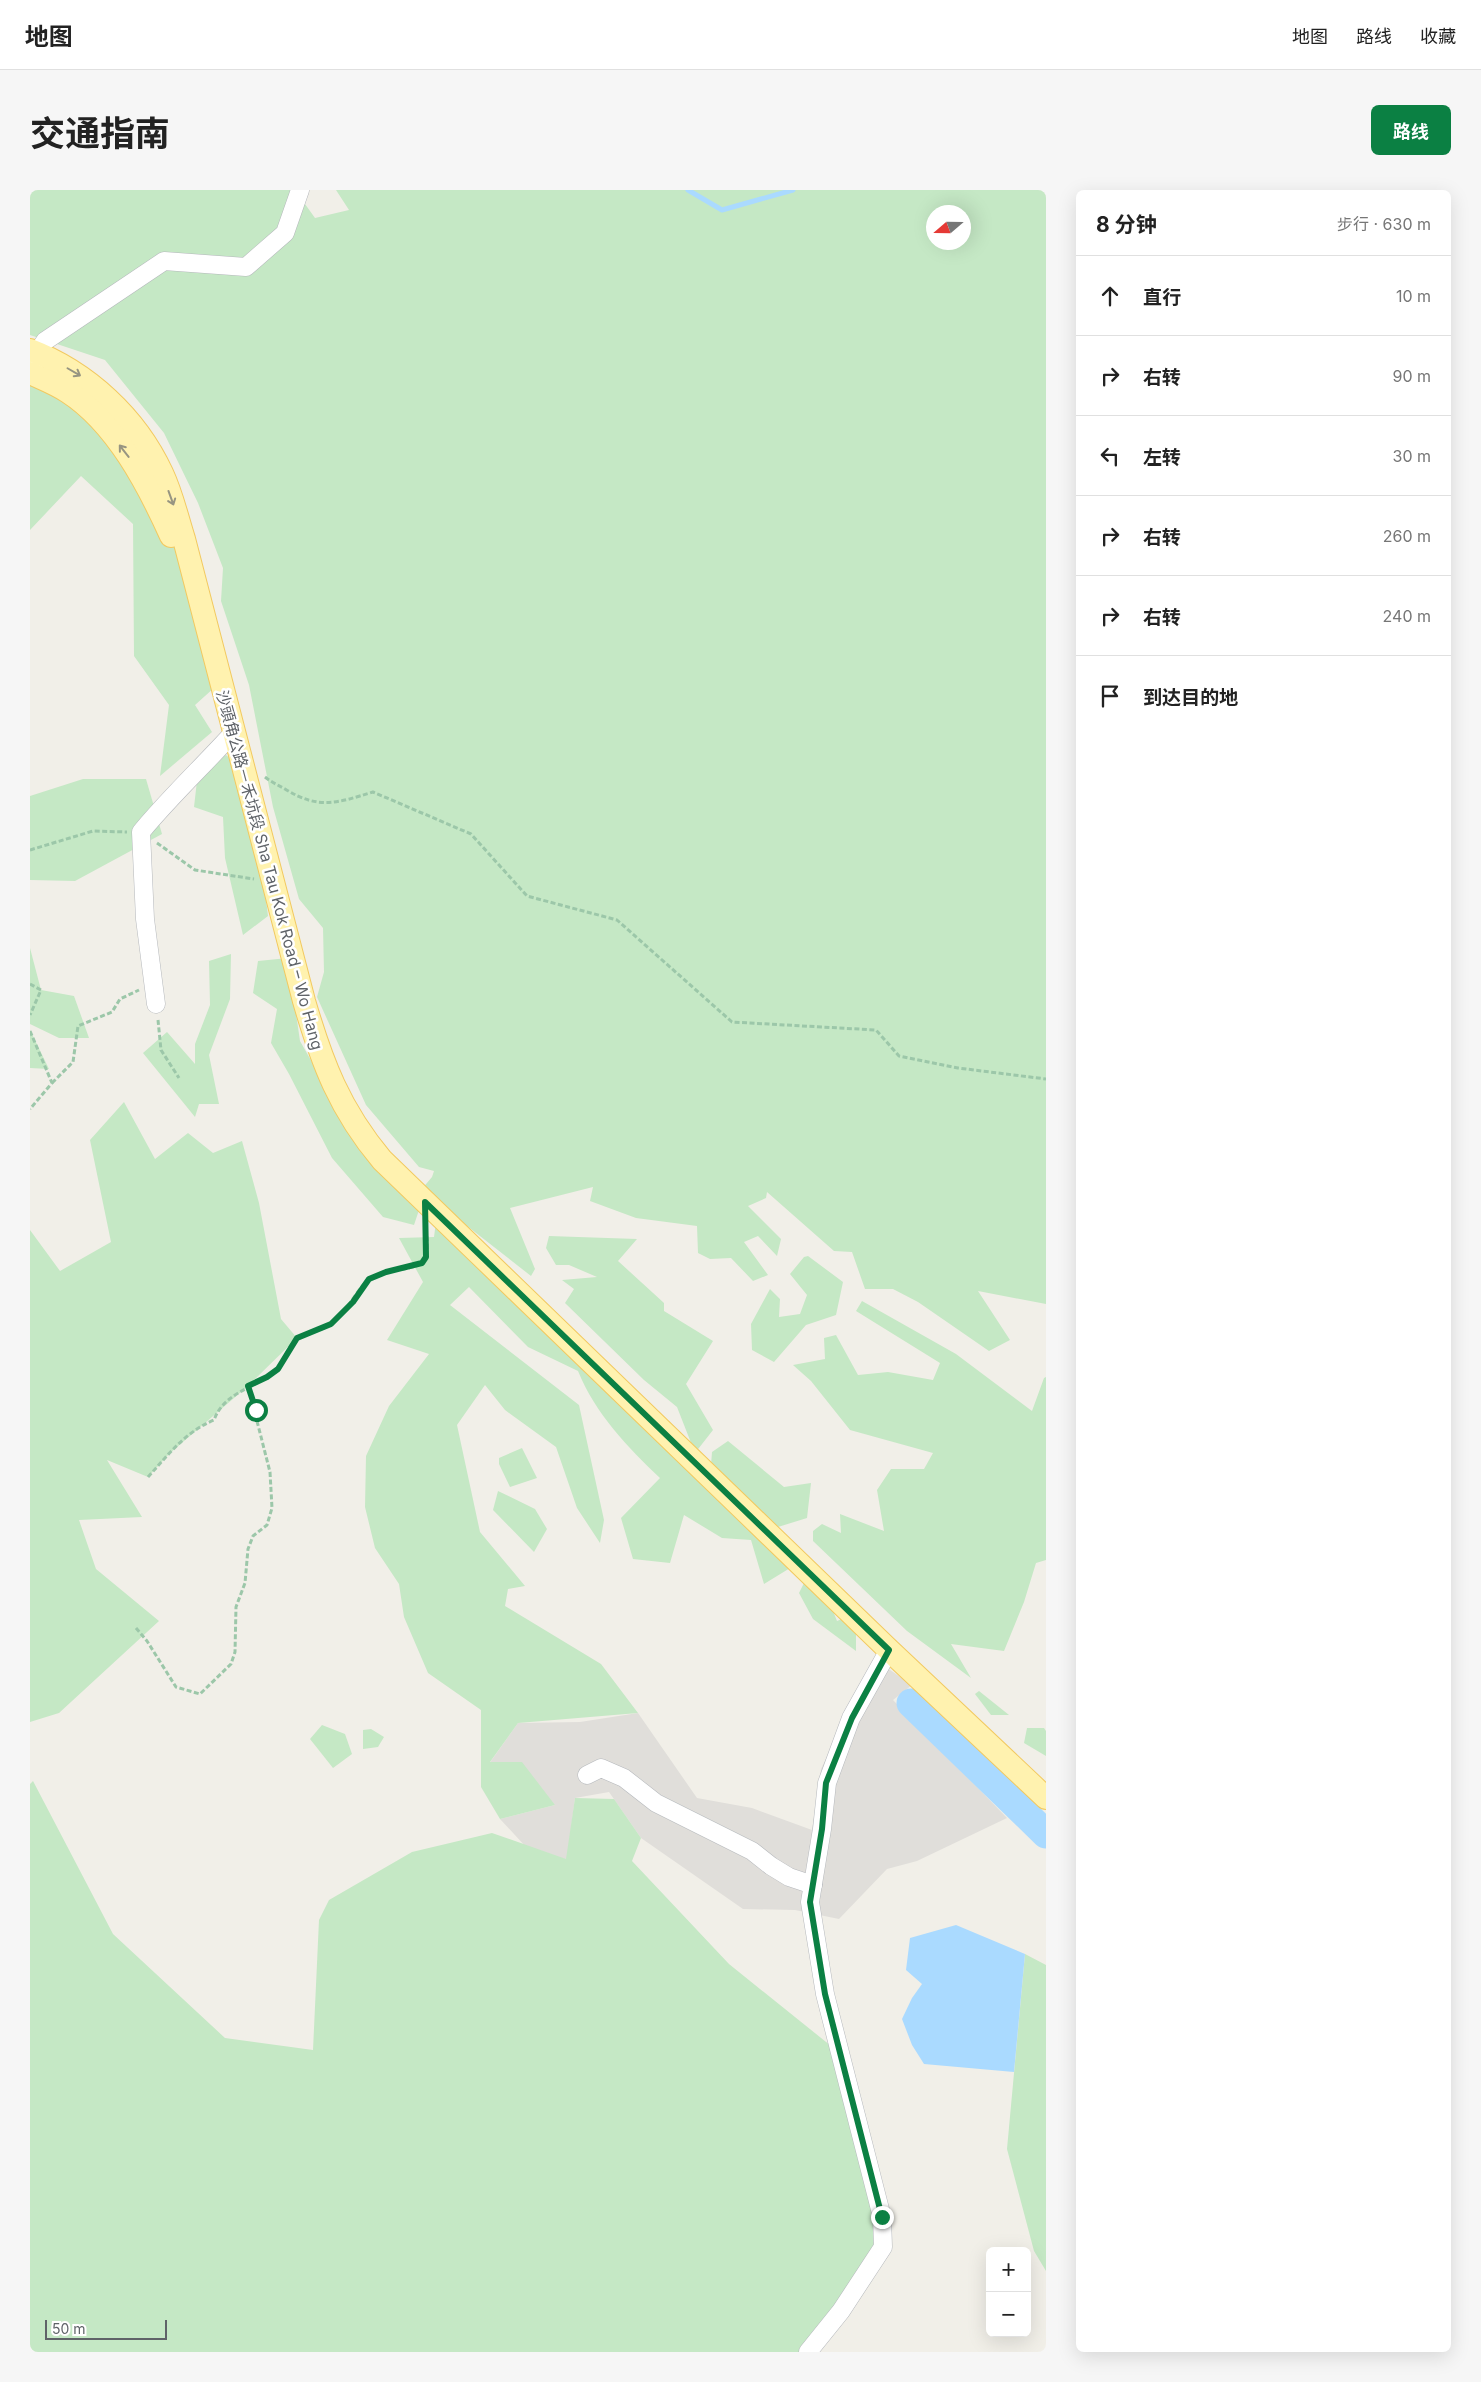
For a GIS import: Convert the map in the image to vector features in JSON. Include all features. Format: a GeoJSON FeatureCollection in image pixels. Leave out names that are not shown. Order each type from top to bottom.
{"type":"FeatureCollection","features":[{"type":"Feature","properties":{"kind":"main road","name":"沙頭角公路－禾坑段 Sha Tau Kok Road – Wo Hang"},"geometry":{"type":"LineString","coordinates":[[32,362],[78,373],[106,397],[146,444],[162,472],[174,503],[232,733],[321,1059],[360,1134],[382,1160],[425,1202],[889,1650],[1046,1798]]}},
{"type":"Feature","properties":{"kind":"street"},"geometry":{"type":"LineString","coordinates":[[32,362],[44,341],[164,261],[246,266],[285,233],[300,190]]}},
{"type":"Feature","properties":{"kind":"street"},"geometry":{"type":"LineString","coordinates":[[156,1004],[145,919],[141,832],[173,794],[203,766],[232,733]]}},
{"type":"Feature","properties":{"kind":"street"},"geometry":{"type":"LineString","coordinates":[[808,2352],[836,2318],[883,2247],[882,2217],[825,1994],[810,1902],[822,1829],[826,1783],[852,1718],[889,1650]]}},
{"type":"Feature","properties":{"kind":"street"},"geometry":{"type":"LineString","coordinates":[[587,1775],[601,1768],[624,1778],[656,1803],[752,1851],[771,1866],[790,1877],[813,1885]]}},
{"type":"Feature","properties":{"kind":"path"},"geometry":{"type":"LineString","coordinates":[[239,757],[254,766],[268,779],[311,802],[335,804],[373,792],[471,834],[527,896],[617,920],[732,1022],[876,1030],[899,1056],[958,1068],[1046,1079]]}},
{"type":"Feature","properties":{"kind":"path"},"geometry":{"type":"LineString","coordinates":[[30,850],[93,831],[141,832],[194,870],[272,882]]}},
{"type":"Feature","properties":{"kind":"path"},"geometry":{"type":"LineString","coordinates":[[30,984],[41,990],[30,1015]]}},
{"type":"Feature","properties":{"kind":"path"},"geometry":{"type":"LineString","coordinates":[[30,1109],[73,1062],[78,1026],[112,1012],[120,1000],[145,987]]}},
{"type":"Feature","properties":{"kind":"path"},"geometry":{"type":"LineString","coordinates":[[156,1004],[161,1050],[179,1078]]}},
{"type":"Feature","properties":{"kind":"path"},"geometry":{"type":"LineString","coordinates":[[30,1031],[52,1083]]}},
{"type":"Feature","properties":{"kind":"path"},"geometry":{"type":"LineString","coordinates":[[148,1477],[179,1442],[197,1427],[214,1420],[217,1412],[228,1400],[278,1369],[297,1338],[331,1324],[353,1302],[369,1279],[386,1272],[422,1263],[426,1257],[425,1202]]}},
{"type":"Feature","properties":{"kind":"path"},"geometry":{"type":"LineString","coordinates":[[136,1628],[147,1641],[176,1687],[200,1694],[231,1664],[234,1652],[236,1607],[245,1583],[248,1549],[253,1536],[267,1525],[272,1508],[270,1472],[248,1386]]}},
{"type":"Feature","properties":{"kind":"shaded area"},"geometry":{"type":"Polygon","coordinates":[[[874,1659],[912,1685],[893,1700],[1007,1818],[917,1861],[887,1869],[839,1919],[795,1910],[743,1909],[641,1838],[609,1792],[575,1798],[567,1860],[526,1847],[500,1819],[555,1805],[486,1768],[518,1723],[580,1722],[638,1713],[697,1798],[752,1808],[812,1830],[821,1769],[874,1659]]]}},
{"type":"Feature","properties":{"kind":"green space"},"geometry":{"type":"Polygon","coordinates":[[[30,190],[295,190],[315,218],[349,210],[336,190],[1046,190],[1046,1304],[978,1291],[1010,1340],[989,1351],[918,1302],[893,1289],[865,1289],[852,1252],[834,1251],[767,1192],[766,1198],[748,1206],[781,1239],[777,1256],[758,1236],[744,1242],[768,1275],[753,1281],[731,1258],[710,1259],[698,1253],[697,1226],[636,1218],[590,1201],[593,1187],[510,1208],[535,1269],[531,1276],[421,1190],[432,1177],[434,1171],[419,1167],[366,1105],[317,997],[324,972],[323,928],[299,899],[273,807],[249,685],[221,601],[223,568],[198,503],[164,433],[105,360],[30,335],[30,190]]]}},
{"type":"Feature","properties":{"kind":"green space"},"geometry":{"type":"Polygon","coordinates":[[[30,362],[81,382],[178,539],[215,687],[195,705],[212,732],[160,776],[169,705],[134,656],[133,524],[81,476],[30,530],[30,362]]]}},
{"type":"Feature","properties":{"kind":"green space"},"geometry":{"type":"Polygon","coordinates":[[[226,755],[254,778],[244,803],[250,836],[263,874],[268,916],[243,935],[225,858],[223,817],[194,807],[198,772],[226,755]]]}},
{"type":"Feature","properties":{"kind":"green space"},"geometry":{"type":"Polygon","coordinates":[[[83,779],[146,779],[162,834],[75,881],[30,880],[30,796],[83,779]]]}},
{"type":"Feature","properties":{"kind":"green space"},"geometry":{"type":"Polygon","coordinates":[[[30,948],[41,990],[74,996],[89,1038],[59,1038],[30,1024],[30,948]]]}},
{"type":"Feature","properties":{"kind":"green space"},"geometry":{"type":"Polygon","coordinates":[[[231,954],[230,999],[209,1055],[219,1104],[199,1104],[195,1117],[143,1053],[167,1032],[195,1064],[195,1044],[210,1005],[209,961],[231,954]]]}},
{"type":"Feature","properties":{"kind":"green space"},"geometry":{"type":"Polygon","coordinates":[[[288,958],[300,1041],[317,1071],[420,1207],[414,1225],[383,1217],[332,1158],[271,1043],[277,1009],[253,993],[258,961],[288,958]]]}},
{"type":"Feature","properties":{"kind":"green space"},"geometry":{"type":"Polygon","coordinates":[[[30,1030],[49,1069],[30,1068],[30,1030]]]}},
{"type":"Feature","properties":{"kind":"green space"},"geometry":{"type":"Polygon","coordinates":[[[124,1102],[155,1159],[188,1133],[213,1153],[242,1141],[259,1203],[281,1319],[297,1338],[248,1386],[169,1454],[148,1477],[107,1460],[142,1517],[79,1520],[96,1569],[159,1621],[59,1713],[30,1722],[30,1230],[60,1271],[111,1242],[90,1140],[124,1102]]]}},
{"type":"Feature","properties":{"kind":"green space"},"geometry":{"type":"Polygon","coordinates":[[[436,1222],[795,1565],[764,1584],[751,1540],[722,1538],[684,1515],[670,1563],[633,1559],[621,1518],[660,1478],[613,1429],[593,1401],[578,1371],[528,1347],[469,1287],[450,1305],[579,1405],[604,1520],[600,1543],[577,1508],[556,1447],[505,1410],[485,1385],[457,1425],[480,1532],[525,1586],[508,1589],[505,1606],[601,1664],[638,1713],[518,1723],[490,1762],[522,1762],[555,1805],[500,1819],[481,1787],[481,1710],[428,1673],[404,1617],[399,1584],[375,1548],[365,1507],[366,1456],[389,1406],[429,1354],[387,1340],[423,1282],[399,1238],[434,1237],[436,1222]]]}},
{"type":"Feature","properties":{"kind":"green space"},"geometry":{"type":"Polygon","coordinates":[[[549,1236],[637,1239],[618,1261],[664,1303],[664,1311],[713,1341],[686,1384],[713,1430],[695,1453],[677,1407],[644,1380],[565,1303],[574,1289],[562,1280],[597,1277],[569,1265],[556,1265],[546,1248],[549,1236]]]}},
{"type":"Feature","properties":{"kind":"green space"},"geometry":{"type":"Polygon","coordinates":[[[808,1256],[843,1282],[836,1315],[806,1325],[774,1362],[752,1350],[751,1324],[770,1289],[780,1299],[779,1317],[800,1314],[807,1295],[790,1274],[804,1257],[808,1256]]]}},
{"type":"Feature","properties":{"kind":"green space"},"geometry":{"type":"Polygon","coordinates":[[[862,1301],[956,1354],[1032,1411],[1046,1377],[1046,1560],[1036,1563],[1024,1602],[1004,1651],[951,1644],[971,1678],[907,1631],[813,1541],[813,1531],[822,1524],[841,1533],[840,1514],[884,1531],[877,1490],[891,1469],[924,1469],[933,1453],[850,1430],[811,1381],[793,1365],[825,1359],[824,1338],[836,1335],[858,1375],[888,1372],[933,1380],[940,1363],[856,1311],[862,1301]]]}},
{"type":"Feature","properties":{"kind":"green space"},"geometry":{"type":"Polygon","coordinates":[[[728,1441],[784,1487],[811,1483],[807,1518],[778,1527],[711,1465],[712,1452],[728,1441]]]}},
{"type":"Feature","properties":{"kind":"green space"},"geometry":{"type":"Polygon","coordinates":[[[522,1448],[537,1478],[510,1487],[499,1464],[499,1458],[522,1448]]]}},
{"type":"Feature","properties":{"kind":"green space"},"geometry":{"type":"Polygon","coordinates":[[[498,1491],[535,1509],[547,1529],[534,1552],[493,1510],[498,1491]]]}},
{"type":"Feature","properties":{"kind":"green space"},"geometry":{"type":"Polygon","coordinates":[[[806,1579],[831,1606],[837,1621],[849,1616],[856,1623],[856,1651],[813,1619],[799,1593],[806,1579]]]}},
{"type":"Feature","properties":{"kind":"green space"},"geometry":{"type":"Polygon","coordinates":[[[911,1690],[932,1699],[1022,1787],[1037,1821],[1028,1828],[1020,1801],[954,1739],[933,1731],[905,1701],[911,1690]]]}},
{"type":"Feature","properties":{"kind":"green space"},"geometry":{"type":"Polygon","coordinates":[[[979,1691],[1009,1715],[991,1715],[975,1694],[979,1691]]]}},
{"type":"Feature","properties":{"kind":"green space"},"geometry":{"type":"Polygon","coordinates":[[[322,1725],[345,1734],[352,1754],[333,1768],[310,1739],[322,1725]]]}},
{"type":"Feature","properties":{"kind":"green space"},"geometry":{"type":"Polygon","coordinates":[[[1027,1728],[1044,1728],[1046,1731],[1046,1756],[1024,1743],[1027,1728]]]}},
{"type":"Feature","properties":{"kind":"green space"},"geometry":{"type":"Polygon","coordinates":[[[371,1729],[384,1737],[378,1747],[363,1749],[363,1730],[371,1729]]]}},
{"type":"Feature","properties":{"kind":"green space"},"geometry":{"type":"Polygon","coordinates":[[[33,1781],[113,1934],[225,2038],[313,2050],[319,1920],[329,1900],[412,1852],[492,1833],[566,1859],[575,1798],[614,1799],[641,1838],[632,1861],[729,1964],[841,2054],[883,2247],[806,2352],[30,2352],[30,1784],[33,1781]]]}},
{"type":"Feature","properties":{"kind":"green space"},"geometry":{"type":"Polygon","coordinates":[[[1025,1954],[1046,1965],[1046,2271],[1034,2251],[1007,2149],[1025,1954]]]}},
{"type":"Feature","properties":{"kind":"water"},"geometry":{"type":"Polygon","coordinates":[[[956,1925],[1025,1954],[1014,2072],[924,2064],[912,2045],[902,2019],[912,1998],[922,1984],[906,1970],[910,1938],[956,1925]]]}},
{"type":"Feature","properties":{"kind":"waterway"},"geometry":{"type":"LineString","coordinates":[[688,190],[722,210],[793,190]]}},
{"type":"Feature","properties":{"kind":"waterway"},"geometry":{"type":"LineString","coordinates":[[911,1703],[1046,1834]]}},
{"type":"Feature","properties":{"kind":"route"},"geometry":{"type":"LineString","coordinates":[[256,1410],[248,1386],[267,1377],[278,1369],[297,1338],[314,1333],[331,1324],[353,1302],[369,1279],[386,1272],[422,1263],[426,1257],[427,1239],[424,1217],[425,1202],[889,1650],[852,1718],[826,1783],[822,1829],[810,1902],[825,1994],[882,2217]]}}]}
